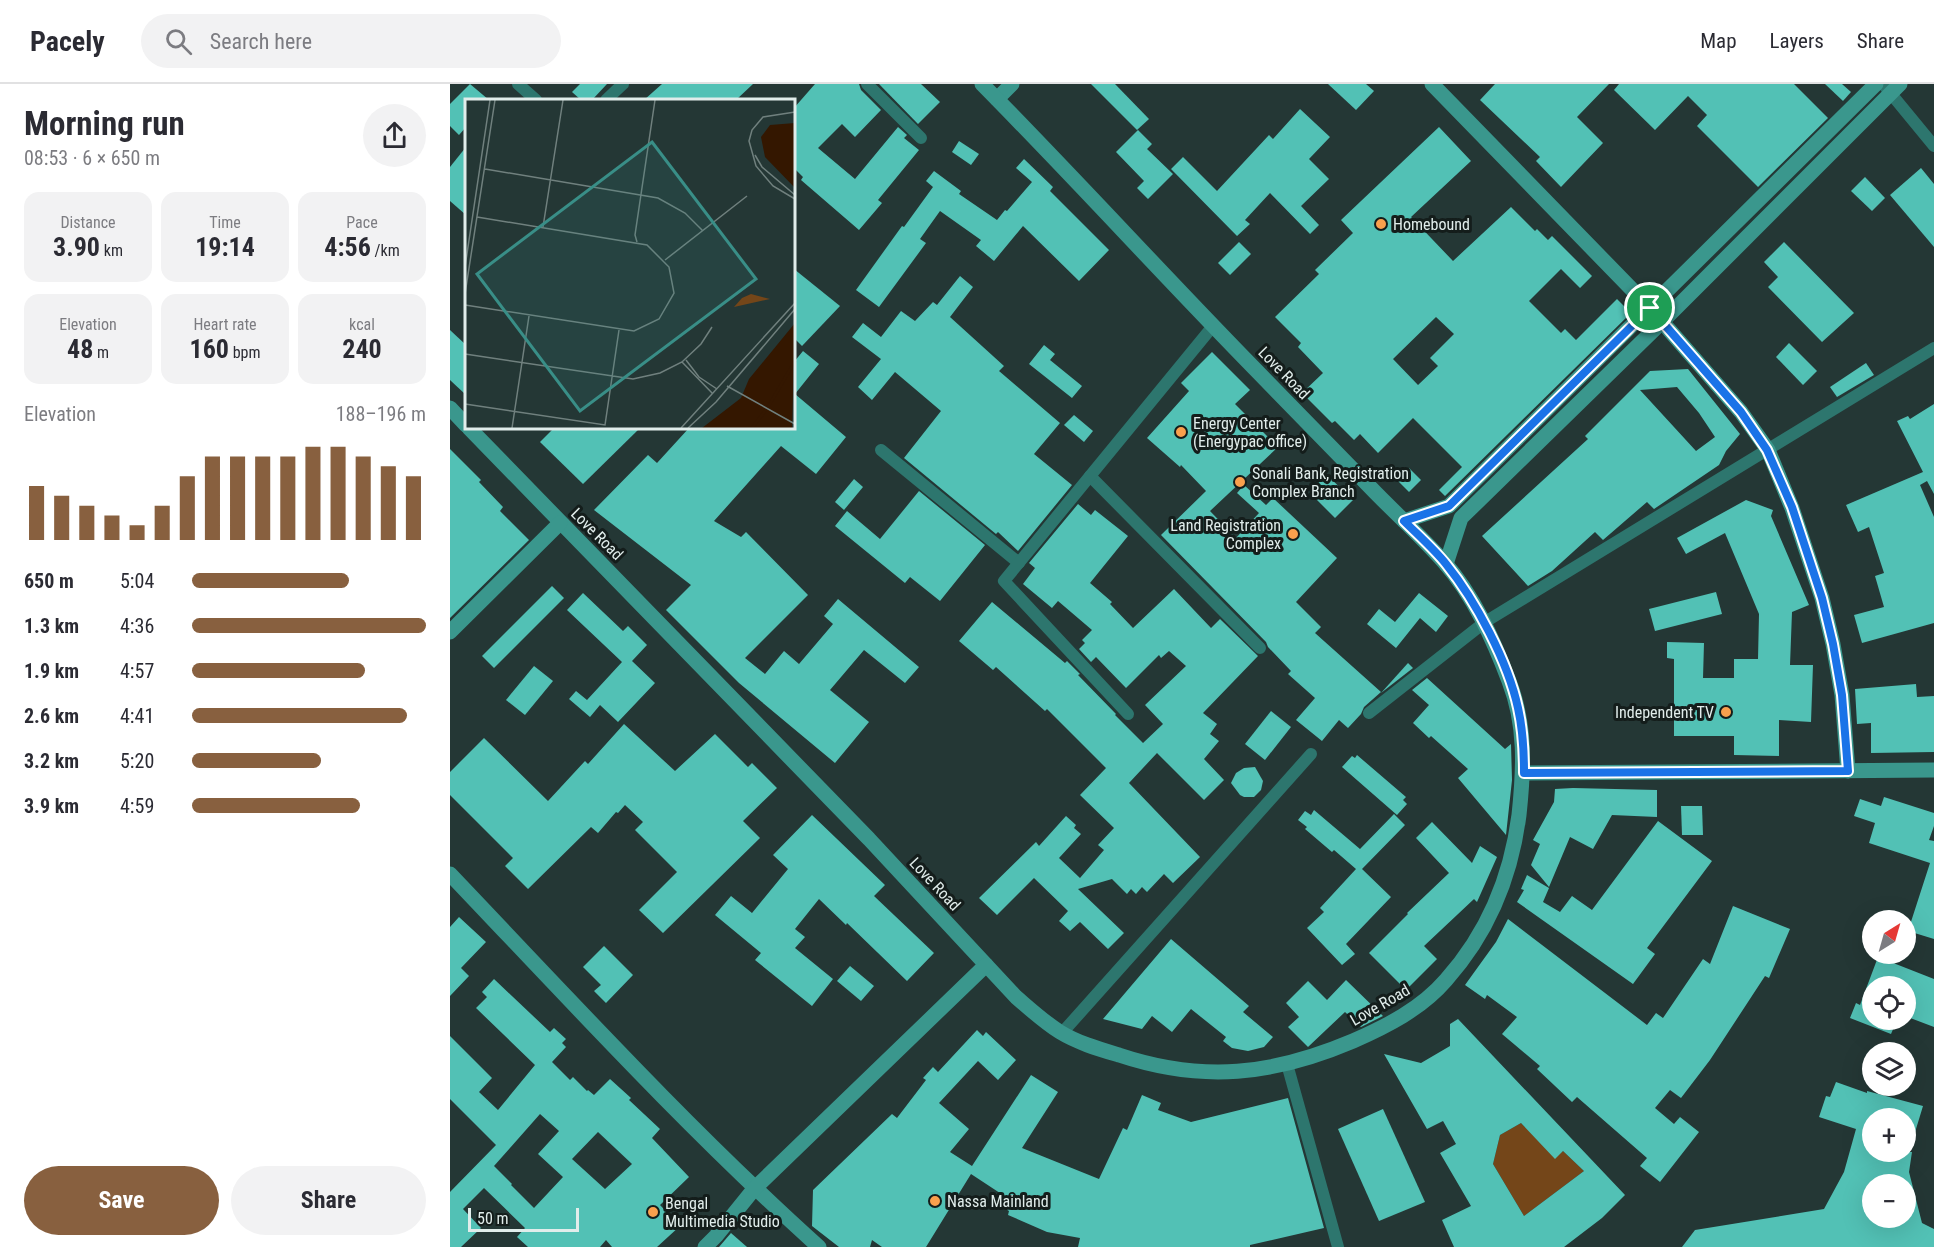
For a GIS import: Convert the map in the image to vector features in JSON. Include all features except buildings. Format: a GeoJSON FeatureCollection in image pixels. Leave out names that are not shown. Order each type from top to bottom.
{"type":"FeatureCollection","features":[{"type":"Feature","properties":{"kind":"main road","name":"Love Road"},"geometry":{"type":"LineString","coordinates":[[471,429],[860,831],[1016,997],[1062,1033],[1090,1046],[1133,1060],[1174,1069],[1203,1072],[1251,1071],[1287,1064],[1340,1047],[1376,1031],[1417,1007],[1447,979],[1480,934],[1504,886],[1517,828],[1524,773],[1524,742],[1518,708],[1510,683],[1485,622],[1446,564],[1213,326],[982,84]]}},
{"type":"Feature","properties":{"kind":"main road"},"geometry":{"type":"LineString","coordinates":[[997,99],[1012,84]]}},
{"type":"Feature","properties":{"kind":"main road"},"geometry":{"type":"LineString","coordinates":[[1432,84],[1650,308],[1741,412],[1767,450],[1792,507],[1822,598],[1842,695],[1848,771]]}},
{"type":"Feature","properties":{"kind":"main road"},"geometry":{"type":"LineString","coordinates":[[1404,521],[1449,506],[1876,84]]}},
{"type":"Feature","properties":{"kind":"main road"},"geometry":{"type":"LineString","coordinates":[[1446,564],[1461,518],[1662,322],[1892,87]]}},
{"type":"Feature","properties":{"kind":"main road","name":"Love Road"},"geometry":{"type":"LineString","coordinates":[[450,408],[465,423]]}},
{"type":"Feature","properties":{"kind":"main road"},"geometry":{"type":"LineString","coordinates":[[1449,506],[1461,518]]}},
{"type":"Feature","properties":{"kind":"main road"},"geometry":{"type":"LineString","coordinates":[[450,632],[560,523]]}},
{"type":"Feature","properties":{"kind":"main road"},"geometry":{"type":"LineString","coordinates":[[1524,773],[1934,770]]}},
{"type":"Feature","properties":{"kind":"main road"},"geometry":{"type":"LineString","coordinates":[[450,874],[754,1189],[819,1247]]}},
{"type":"Feature","properties":{"kind":"main road"},"geometry":{"type":"LineString","coordinates":[[705,1247],[717,1236],[754,1189],[986,965]]}},
{"type":"Feature","properties":{"kind":"street"},"geometry":{"type":"LineString","coordinates":[[518,84],[535,99]]}},
{"type":"Feature","properties":{"kind":"street"},"geometry":{"type":"LineString","coordinates":[[607,99],[623,84]]}},
{"type":"Feature","properties":{"kind":"street"},"geometry":{"type":"LineString","coordinates":[[867,84],[921,138]]}},
{"type":"Feature","properties":{"kind":"street"},"geometry":{"type":"LineString","coordinates":[[1892,87],[1934,146]]}},
{"type":"Feature","properties":{"kind":"street"},"geometry":{"type":"LineString","coordinates":[[1128,714],[1004,581],[1213,326]]}},
{"type":"Feature","properties":{"kind":"street"},"geometry":{"type":"LineString","coordinates":[[1369,713],[1485,622],[1934,348]]}},
{"type":"Feature","properties":{"kind":"street"},"geometry":{"type":"LineString","coordinates":[[881,450],[1019,562]]}},
{"type":"Feature","properties":{"kind":"street"},"geometry":{"type":"LineString","coordinates":[[1090,476],[1260,648]]}},
{"type":"Feature","properties":{"kind":"street"},"geometry":{"type":"LineString","coordinates":[[1062,1033],[1311,754]]}},
{"type":"Feature","properties":{"kind":"street"},"geometry":{"type":"LineString","coordinates":[[1287,1064],[1338,1247]]}},
{"type":"Feature","properties":{"kind":"shaded area"},"geometry":{"type":"Polygon","coordinates":[[[1521,1123],[1555,1158],[1563,1151],[1584,1171],[1524,1216],[1493,1164],[1500,1135],[1521,1123]]]}},
{"type":"Feature","properties":{"kind":"place","name":"Homebound"},"geometry":{"type":"Point","coordinates":[1381,224]}},
{"type":"Feature","properties":{"kind":"place","name":"Energy Center (Energypac office)"},"geometry":{"type":"Point","coordinates":[1181,432]}},
{"type":"Feature","properties":{"kind":"place","name":"Sonali Bank, Registration Complex Branch"},"geometry":{"type":"Point","coordinates":[1240,482]}},
{"type":"Feature","properties":{"kind":"place","name":"Land Registration Complex"},"geometry":{"type":"Point","coordinates":[1293,534]}},
{"type":"Feature","properties":{"kind":"place","name":"Independent TV"},"geometry":{"type":"Point","coordinates":[1726,712]}},
{"type":"Feature","properties":{"kind":"place","name":"Nassa Mainland"},"geometry":{"type":"Point","coordinates":[935,1201]}},
{"type":"Feature","properties":{"kind":"place","name":"Bengal Multimedia Studio"},"geometry":{"type":"Point","coordinates":[653,1212]}},
{"type":"Feature","properties":{"kind":"route"},"geometry":{"type":"LineString","coordinates":[[1650,308],[1741,412],[1767,450],[1792,507],[1822,598],[1833,644],[1842,695],[1848,771],[1524,773],[1524,742],[1518,708],[1485,622],[1446,564],[1404,521],[1449,506],[1650,308]]}}]}
